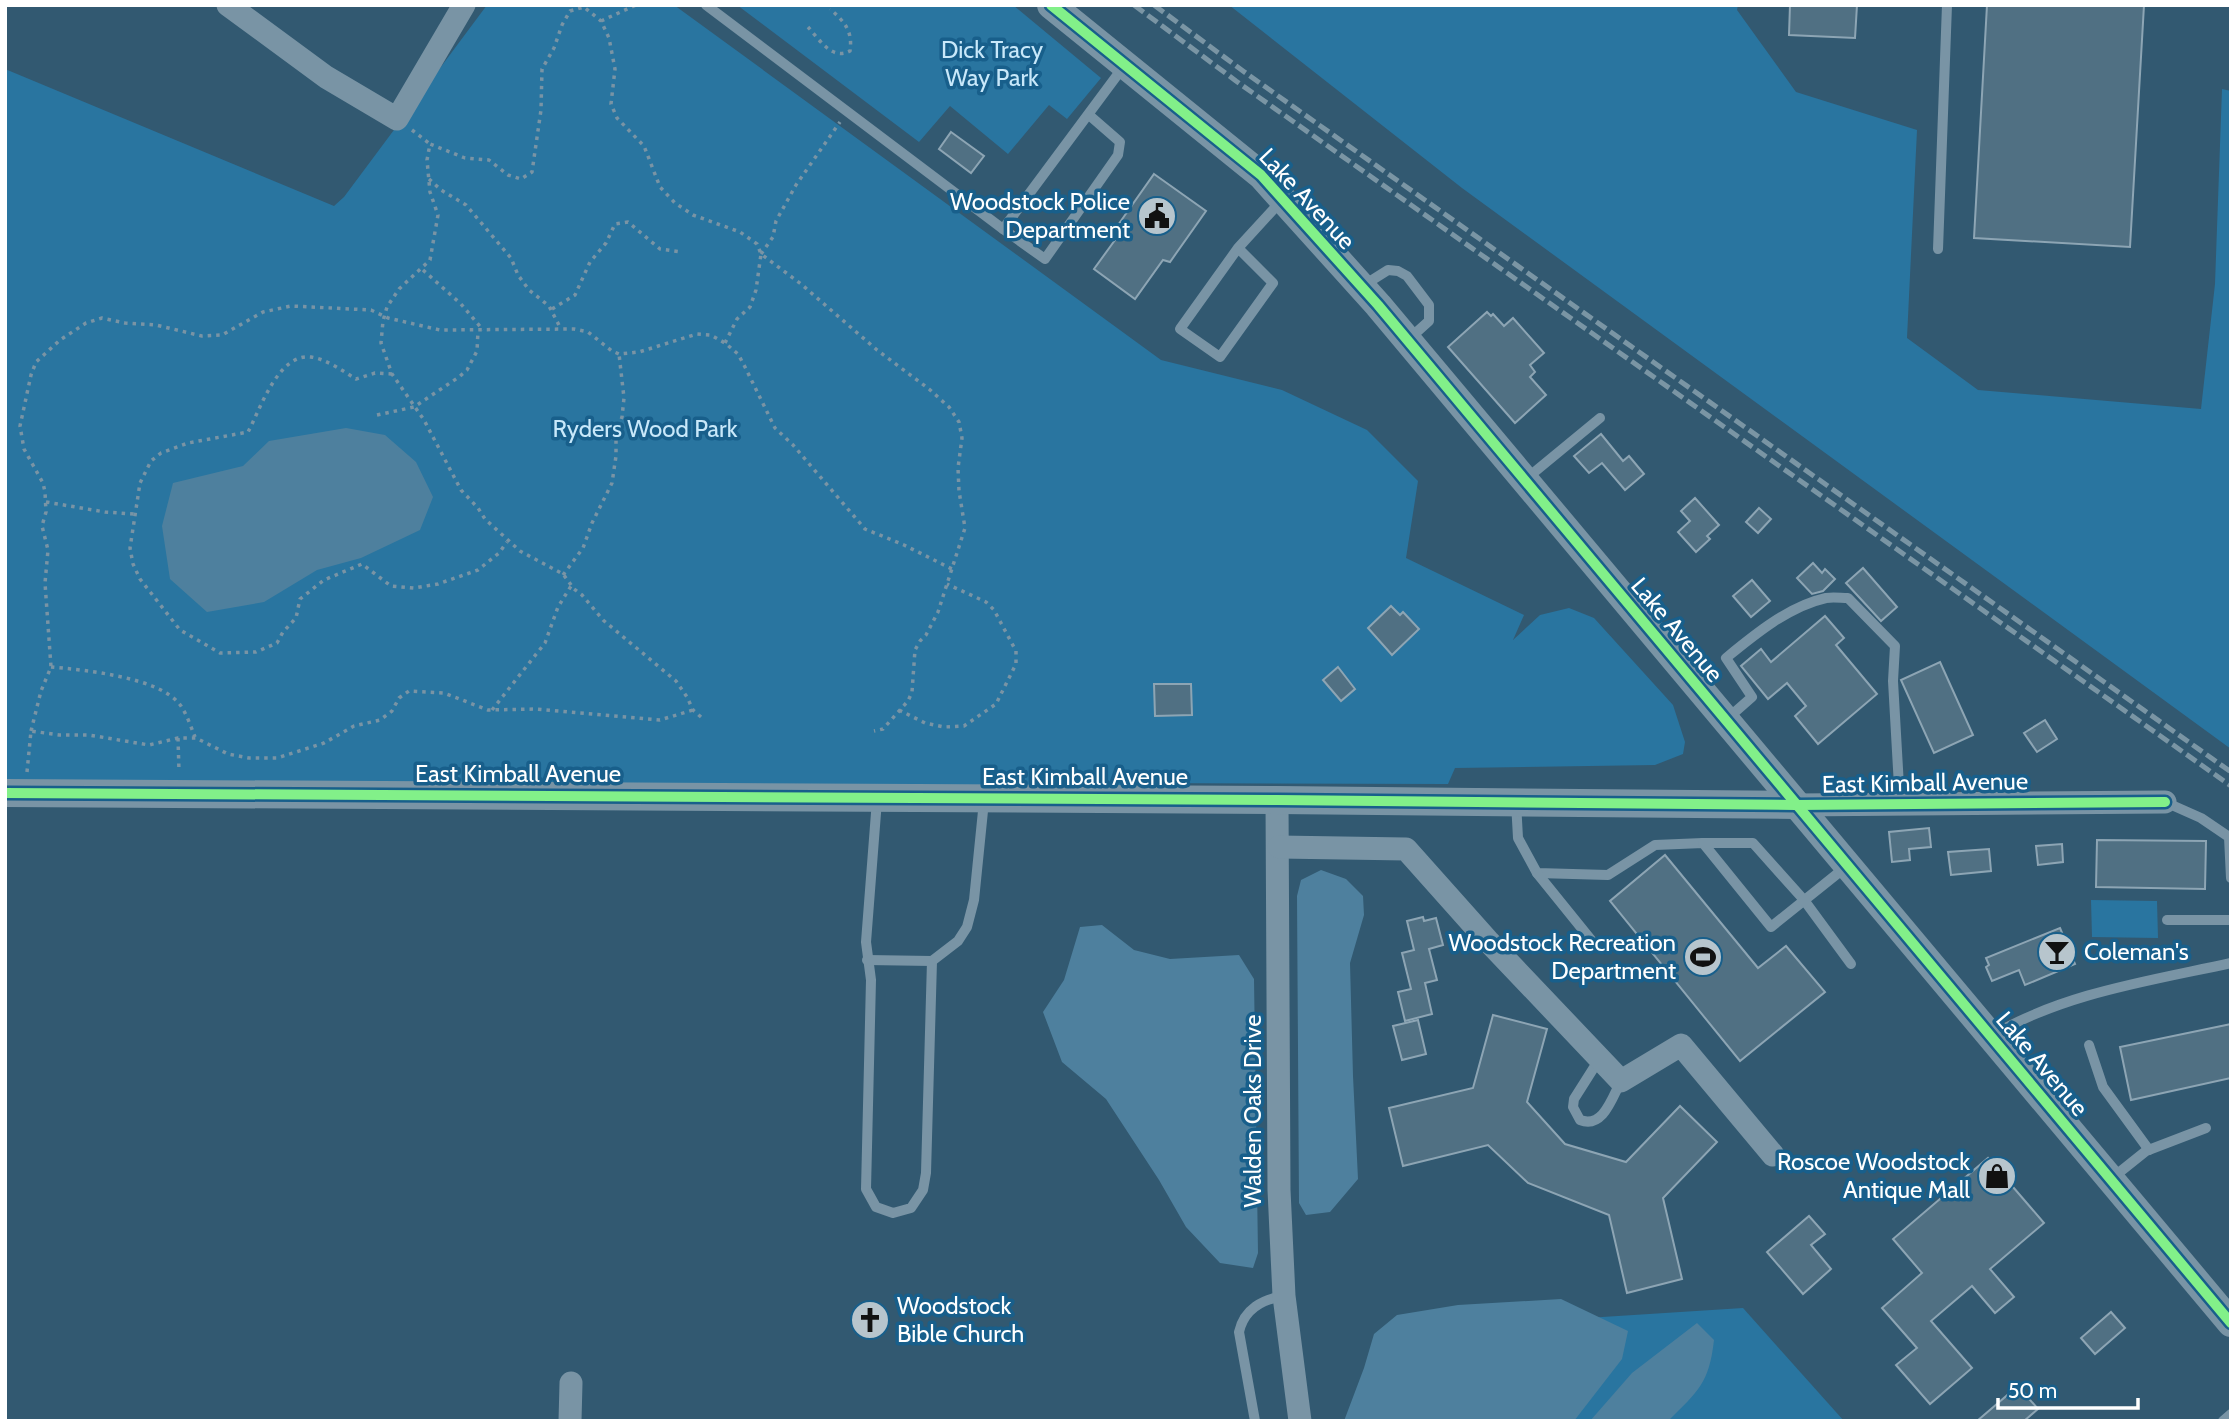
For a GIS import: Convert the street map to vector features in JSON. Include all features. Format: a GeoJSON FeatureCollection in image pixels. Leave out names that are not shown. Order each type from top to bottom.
{"type":"FeatureCollection","features":[{"type":"Feature","properties":{"kind":"street"},"geometry":{"type":"LineString","coordinates":[[228,5],[326,77],[397,119],[464,5]]}},
{"type":"Feature","properties":{"kind":"street","name":"Lake Avenue"},"geometry":{"type":"LineString","coordinates":[[1051,5],[1261,174],[1407,340],[2231,1323]]}},
{"type":"Feature","properties":{"kind":"street","name":"East Kimball Avenue"},"geometry":{"type":"LineString","coordinates":[[5,793],[1796,805],[2165,802]]}},
{"type":"Feature","properties":{"kind":"street","name":"Walden Oaks Drive"},"geometry":{"type":"LineString","coordinates":[[1277,800],[1279,1190],[1284,1296],[1300,1421]]}},
{"type":"Feature","properties":{"kind":"street"},"geometry":{"type":"LineString","coordinates":[[1279,847],[1406,849],[1488,941],[1621,1081],[1681,1045],[1773,1155]]}},
{"type":"Feature","properties":{"kind":"street"},"geometry":{"type":"LineString","coordinates":[[570,1421],[571,1383]]}},
{"type":"Feature","properties":{"kind":"lane"},"geometry":{"type":"LineString","coordinates":[[706,5],[1045,258],[1118,155],[1120,142],[1089,115]]}},
{"type":"Feature","properties":{"kind":"lane"},"geometry":{"type":"LineString","coordinates":[[1938,250],[1947,5]]}},
{"type":"Feature","properties":{"kind":"lane"},"geometry":{"type":"LineString","coordinates":[[1003,229],[1124,66]]}},
{"type":"Feature","properties":{"kind":"lane"},"geometry":{"type":"LineString","coordinates":[[1238,248],[1272,283],[1220,357],[1180,330],[1238,248],[1282,200]]}},
{"type":"Feature","properties":{"kind":"lane"},"geometry":{"type":"LineString","coordinates":[[1360,288],[1388,270],[1407,276],[1429,305],[1429,321],[1407,340]]}},
{"type":"Feature","properties":{"kind":"lane"},"geometry":{"type":"LineString","coordinates":[[1524,481],[1600,418]]}},
{"type":"Feature","properties":{"kind":"lane"},"geometry":{"type":"LineString","coordinates":[[1725,721],[1752,697],[1726,658],[1761,629],[1793,611],[1826,598],[1848,598],[1895,646],[1894,681],[1900,804]]}},
{"type":"Feature","properties":{"kind":"lane"},"geometry":{"type":"LineString","coordinates":[[877,797],[866,942],[871,981],[866,1189],[876,1207],[893,1213],[911,1208],[923,1190],[932,961]]}},
{"type":"Feature","properties":{"kind":"lane"},"geometry":{"type":"LineString","coordinates":[[867,960],[932,961],[958,941],[967,927],[974,900],[984,798]]}},
{"type":"Feature","properties":{"kind":"lane"},"geometry":{"type":"LineString","coordinates":[[1516,802],[1518,838],[1537,873],[1595,946]]}},
{"type":"Feature","properties":{"kind":"lane"},"geometry":{"type":"LineString","coordinates":[[2165,802],[2200,818],[2229,837],[2231,878]]}},
{"type":"Feature","properties":{"kind":"lane"},"geometry":{"type":"LineString","coordinates":[[1703,843],[1771,927],[1847,866]]}},
{"type":"Feature","properties":{"kind":"lane"},"geometry":{"type":"LineString","coordinates":[[1537,873],[1608,875],[1655,845],[1753,843],[1804,900],[1851,964]]}},
{"type":"Feature","properties":{"kind":"lane"},"geometry":{"type":"LineString","coordinates":[[2167,920],[2231,920]]}},
{"type":"Feature","properties":{"kind":"lane"},"geometry":{"type":"LineString","coordinates":[[1991,1036],[2019,1020],[2078,997],[2231,963]]}},
{"type":"Feature","properties":{"kind":"lane"},"geometry":{"type":"LineString","coordinates":[[2090,1045],[2103,1087],[2149,1150]]}},
{"type":"Feature","properties":{"kind":"lane"},"geometry":{"type":"LineString","coordinates":[[1600,1058],[1574,1099],[1573,1107],[1580,1120],[1587,1123],[1597,1121],[1621,1081]]}},
{"type":"Feature","properties":{"kind":"lane"},"geometry":{"type":"LineString","coordinates":[[2111,1180],[2149,1150],[2206,1128]]}},
{"type":"Feature","properties":{"kind":"lane"},"geometry":{"type":"LineString","coordinates":[[1255,1421],[1239,1332],[1245,1316],[1261,1302],[1284,1296]]}},
{"type":"Feature","properties":{"kind":"lane"},"geometry":{"type":"LineString","coordinates":[[2223,1421],[2231,1414]]}},
{"type":"Feature","properties":{"kind":"path"},"geometry":{"type":"LineString","coordinates":[[601,21],[636,5]]}},
{"type":"Feature","properties":{"kind":"path"},"geometry":{"type":"LineString","coordinates":[[701,716],[693,710],[676,681],[603,620],[563,575],[520,551],[508,541],[461,490],[392,373],[381,343],[387,307],[399,289],[430,260],[438,215],[430,192],[427,160],[430,144],[465,158],[489,160],[508,175],[522,179],[532,172],[541,110],[542,69],[570,11],[584,7],[601,21],[609,38],[615,69],[611,104],[617,118],[644,146],[660,187],[675,203],[693,215],[740,232],[757,244],[761,254],[801,284],[877,350],[929,389],[949,407],[959,422],[962,439],[958,468],[959,491],[965,528],[938,612],[915,650],[912,692],[908,701],[883,729],[874,731]]}},
{"type":"Feature","properties":{"kind":"path"},"geometry":{"type":"LineString","coordinates":[[808,27],[833,53],[845,54],[850,51],[846,24],[830,9]]}},
{"type":"Feature","properties":{"kind":"path"},"geometry":{"type":"LineString","coordinates":[[725,343],[737,319],[750,307],[756,290],[761,254],[773,237],[776,221],[796,185],[846,114]]}},
{"type":"Feature","properties":{"kind":"path"},"geometry":{"type":"LineString","coordinates":[[429,179],[441,190],[467,205],[510,258],[529,290],[552,309],[561,330]]}},
{"type":"Feature","properties":{"kind":"path"},"geometry":{"type":"LineString","coordinates":[[552,309],[575,295],[590,262],[606,243],[615,224],[628,222],[660,249],[681,252]]}},
{"type":"Feature","properties":{"kind":"path"},"geometry":{"type":"LineString","coordinates":[[377,415],[414,407],[467,370],[477,351],[480,330],[461,304],[422,269]]}},
{"type":"Feature","properties":{"kind":"path"},"geometry":{"type":"LineString","coordinates":[[27,772],[31,731],[40,691],[51,667],[45,583],[48,550],[42,526],[46,502],[43,482],[24,449],[20,426],[36,362],[86,323],[102,318],[156,325],[202,336],[222,335],[263,312],[291,306],[353,308],[371,310],[384,316],[440,330],[574,328],[588,332],[619,354],[639,352],[697,334],[711,335],[738,354],[775,428],[793,445],[865,529],[952,569]]}},
{"type":"Feature","properties":{"kind":"path"},"geometry":{"type":"LineString","coordinates":[[563,575],[583,548],[612,483],[616,435],[624,398],[619,354]]}},
{"type":"Feature","properties":{"kind":"path"},"geometry":{"type":"LineString","coordinates":[[392,373],[375,373],[356,379],[311,357],[299,359],[284,368],[270,388],[248,432],[188,443],[161,453],[151,461],[140,482],[130,548],[133,564],[150,593],[180,630],[220,653],[256,652],[278,643],[283,632],[296,618],[300,599],[324,580],[341,571],[362,564],[391,586],[414,588],[438,584],[478,570],[499,553],[508,541]]}},
{"type":"Feature","properties":{"kind":"path"},"geometry":{"type":"LineString","coordinates":[[46,502],[134,514]]}},
{"type":"Feature","properties":{"kind":"path"},"geometry":{"type":"LineString","coordinates":[[899,710],[925,723],[944,727],[964,726],[996,704],[1016,664],[1016,651],[994,610],[986,601],[947,584]]}},
{"type":"Feature","properties":{"kind":"path"},"geometry":{"type":"LineString","coordinates":[[492,710],[545,643],[558,607],[571,586]]}},
{"type":"Feature","properties":{"kind":"path"},"geometry":{"type":"LineString","coordinates":[[51,667],[90,671],[152,685],[181,705],[196,738]]}},
{"type":"Feature","properties":{"kind":"path"},"geometry":{"type":"LineString","coordinates":[[31,731],[89,735],[149,745],[178,738],[196,738],[228,754],[249,758],[277,758],[324,743],[354,726],[380,720],[392,711],[398,698],[410,691],[443,693],[492,710],[545,710],[660,720],[693,710]]}},
{"type":"Feature","properties":{"kind":"path"},"geometry":{"type":"LineString","coordinates":[[178,738],[179,773]]}},
{"type":"Feature","properties":{"kind":"green space","name":"Ryders Wood Park"},"geometry":{"type":"Polygon","coordinates":[[[487,5],[674,5],[1161,360],[1282,390],[1367,430],[1418,481],[1406,558],[1524,615],[1513,640],[1540,615],[1569,608],[1594,618],[1673,705],[1685,742],[1683,754],[1655,765],[1455,768],[1448,784],[1126,783],[1125,787],[5,780],[5,69],[334,206],[344,197],[487,5]]]}},
{"type":"Feature","properties":{"kind":"green space","name":"Dick Tracy Way Park"},"geometry":{"type":"Polygon","coordinates":[[[737,5],[1013,5],[1101,78],[1067,119],[1049,105],[1008,154],[950,106],[919,142],[737,5]]]}},
{"type":"Feature","properties":{"kind":"green space"},"geometry":{"type":"Polygon","coordinates":[[[1229,5],[1738,5],[1737,10],[1796,92],[1917,130],[1907,338],[1978,390],[2201,409],[2215,284],[2222,89],[2231,91],[2231,749],[1462,188],[1229,5]]]}},
{"type":"Feature","properties":{"kind":"green space"},"geometry":{"type":"Polygon","coordinates":[[[2091,900],[2157,901],[2158,938],[2092,937],[2091,900]]]}},
{"type":"Feature","properties":{"kind":"green space"},"geometry":{"type":"Polygon","coordinates":[[[1743,1308],[1844,1421],[1428,1421],[1479,1325],[1743,1308]]]}},
{"type":"Feature","properties":{"kind":"shaded area"},"geometry":{"type":"Polygon","coordinates":[[[346,428],[385,435],[416,462],[433,497],[420,530],[361,558],[317,570],[264,602],[207,612],[170,579],[162,526],[173,483],[243,466],[269,441],[346,428]]]}},
{"type":"Feature","properties":{"kind":"shaded area"},"geometry":{"type":"Polygon","coordinates":[[[1321,870],[1346,879],[1363,896],[1364,915],[1350,963],[1358,1179],[1330,1212],[1306,1215],[1299,1203],[1297,896],[1301,880],[1321,870]]]}},
{"type":"Feature","properties":{"kind":"shaded area"},"geometry":{"type":"Polygon","coordinates":[[[1102,925],[1134,950],[1170,959],[1239,955],[1254,979],[1258,1253],[1253,1268],[1220,1263],[1186,1227],[1106,1099],[1062,1062],[1043,1012],[1064,980],[1080,927],[1102,925]]]}},
{"type":"Feature","properties":{"kind":"shaded area"},"geometry":{"type":"Polygon","coordinates":[[[1561,1299],[1628,1331],[1622,1359],[1574,1421],[1344,1421],[1374,1334],[1397,1315],[1458,1305],[1561,1299]]]}},
{"type":"Feature","properties":{"kind":"shaded area"},"geometry":{"type":"Polygon","coordinates":[[[1697,1323],[1714,1340],[1709,1367],[1694,1394],[1668,1421],[1590,1421],[1632,1373],[1697,1323]]]}},
{"type":"Feature","properties":{"kind":"building"},"geometry":{"type":"Polygon","coordinates":[[[1790,5],[1857,5],[1855,38],[1789,35],[1790,5]]]}},
{"type":"Feature","properties":{"kind":"building"},"geometry":{"type":"Polygon","coordinates":[[[1987,5],[2144,5],[2130,247],[1974,238],[1987,5]]]}},
{"type":"Feature","properties":{"kind":"building"},"geometry":{"type":"Polygon","coordinates":[[[951,132],[984,156],[971,173],[939,149],[951,132]]]}},
{"type":"Feature","properties":{"kind":"building","name":"Woodstock Police Department"},"geometry":{"type":"Polygon","coordinates":[[[1154,174],[1206,211],[1170,262],[1163,260],[1135,299],[1094,269],[1123,229],[1118,225],[1154,174]]]}},
{"type":"Feature","properties":{"kind":"building"},"geometry":{"type":"Polygon","coordinates":[[[1487,312],[1491,316],[1493,314],[1504,326],[1513,318],[1544,353],[1530,365],[1535,372],[1530,377],[1546,395],[1515,423],[1448,347],[1487,312]]]}},
{"type":"Feature","properties":{"kind":"building"},"geometry":{"type":"Polygon","coordinates":[[[1601,434],[1623,461],[1629,456],[1644,474],[1625,490],[1602,463],[1589,473],[1574,456],[1601,434]]]}},
{"type":"Feature","properties":{"kind":"building"},"geometry":{"type":"Polygon","coordinates":[[[1695,498],[1719,525],[1707,536],[1710,539],[1696,552],[1678,532],[1690,521],[1681,511],[1695,498]]]}},
{"type":"Feature","properties":{"kind":"building"},"geometry":{"type":"Polygon","coordinates":[[[1759,508],[1771,519],[1758,533],[1746,522],[1759,508]]]}},
{"type":"Feature","properties":{"kind":"building"},"geometry":{"type":"Polygon","coordinates":[[[1813,563],[1822,573],[1825,569],[1835,579],[1823,591],[1812,594],[1797,578],[1813,563]]]}},
{"type":"Feature","properties":{"kind":"building"},"geometry":{"type":"Polygon","coordinates":[[[1863,568],[1897,607],[1881,621],[1846,583],[1863,568]]]}},
{"type":"Feature","properties":{"kind":"building"},"geometry":{"type":"Polygon","coordinates":[[[1752,580],[1770,601],[1751,617],[1733,596],[1752,580]]]}},
{"type":"Feature","properties":{"kind":"building"},"geometry":{"type":"Polygon","coordinates":[[[1391,606],[1400,615],[1403,612],[1419,629],[1392,655],[1368,628],[1391,606]]]}},
{"type":"Feature","properties":{"kind":"building"},"geometry":{"type":"Polygon","coordinates":[[[1825,616],[1844,638],[1836,645],[1877,694],[1818,744],[1795,716],[1806,706],[1787,683],[1768,699],[1741,666],[1761,649],[1771,662],[1825,616]]]}},
{"type":"Feature","properties":{"kind":"building"},"geometry":{"type":"Polygon","coordinates":[[[1940,662],[1973,735],[1934,753],[1901,680],[1940,662]]]}},
{"type":"Feature","properties":{"kind":"building"},"geometry":{"type":"Polygon","coordinates":[[[1338,667],[1355,689],[1341,701],[1323,680],[1338,667]]]}},
{"type":"Feature","properties":{"kind":"building"},"geometry":{"type":"Polygon","coordinates":[[[1154,684],[1191,684],[1192,715],[1155,716],[1154,684]]]}},
{"type":"Feature","properties":{"kind":"building"},"geometry":{"type":"Polygon","coordinates":[[[2045,720],[2057,739],[2037,752],[2024,733],[2045,720]]]}},
{"type":"Feature","properties":{"kind":"building"},"geometry":{"type":"Polygon","coordinates":[[[1929,828],[1931,847],[1909,849],[1910,860],[1892,862],[1889,832],[1929,828]]]}},
{"type":"Feature","properties":{"kind":"building"},"geometry":{"type":"Polygon","coordinates":[[[2097,840],[2206,841],[2205,889],[2096,887],[2097,840]]]}},
{"type":"Feature","properties":{"kind":"building"},"geometry":{"type":"Polygon","coordinates":[[[2062,844],[2063,862],[2038,865],[2036,846],[2062,844]]]}},
{"type":"Feature","properties":{"kind":"building"},"geometry":{"type":"Polygon","coordinates":[[[1989,849],[1991,871],[1951,875],[1948,852],[1989,849]]]}},
{"type":"Feature","properties":{"kind":"building","name":"Woodstock Recreation Department"},"geometry":{"type":"Polygon","coordinates":[[[1665,855],[1758,968],[1786,946],[1825,992],[1740,1061],[1610,901],[1665,855]]]}},
{"type":"Feature","properties":{"kind":"building"},"geometry":{"type":"Polygon","coordinates":[[[1423,917],[1424,921],[1436,918],[1443,945],[1429,949],[1437,980],[1425,983],[1432,1014],[1405,1021],[1398,992],[1411,989],[1402,953],[1414,950],[1407,921],[1423,917]]]}},
{"type":"Feature","properties":{"kind":"building"},"geometry":{"type":"Polygon","coordinates":[[[2060,928],[2075,964],[2025,985],[2019,970],[1992,981],[1986,967],[1989,965],[1986,958],[2060,928]]]}},
{"type":"Feature","properties":{"kind":"building"},"geometry":{"type":"Polygon","coordinates":[[[1493,1015],[1547,1029],[1527,1102],[1565,1144],[1626,1162],[1680,1106],[1717,1142],[1663,1198],[1682,1279],[1627,1293],[1609,1215],[1528,1183],[1488,1145],[1403,1166],[1389,1108],[1473,1088],[1493,1015]]]}},
{"type":"Feature","properties":{"kind":"building"},"geometry":{"type":"Polygon","coordinates":[[[1418,1020],[1426,1054],[1402,1060],[1393,1026],[1418,1020]]]}},
{"type":"Feature","properties":{"kind":"building"},"geometry":{"type":"Polygon","coordinates":[[[2231,1024],[2231,1078],[2131,1100],[2120,1047],[2231,1024]]]}},
{"type":"Feature","properties":{"kind":"building"},"geometry":{"type":"Polygon","coordinates":[[[1988,1158],[2044,1223],[1990,1269],[2014,1297],[1995,1313],[1972,1286],[1931,1321],[1972,1368],[1930,1404],[1896,1365],[1917,1348],[1882,1308],[1922,1273],[1893,1239],[1988,1158]]]}},
{"type":"Feature","properties":{"kind":"building"},"geometry":{"type":"Polygon","coordinates":[[[1809,1216],[1825,1234],[1811,1245],[1831,1269],[1803,1294],[1767,1252],[1809,1216]]]}},
{"type":"Feature","properties":{"kind":"building"},"geometry":{"type":"Polygon","coordinates":[[[2111,1312],[2125,1328],[2095,1354],[2081,1338],[2111,1312]]]}},
{"type":"Feature","properties":{"kind":"building"},"geometry":{"type":"Polygon","coordinates":[[[2018,1386],[2038,1409],[2024,1421],[1977,1421],[2018,1386]]]}},
{"type":"Feature","properties":{"kind":"railway"},"geometry":{"type":"LineString","coordinates":[[1134,5],[1236,81],[2231,786]]}},
{"type":"Feature","properties":{"kind":"railway"},"geometry":{"type":"LineString","coordinates":[[1154,5],[1243,71],[2231,772]]}},
{"type":"Feature","properties":{"kind":"cycle path"},"geometry":{"type":"LineString","coordinates":[[1051,5],[1261,175],[1378,305],[2231,1323]]}},
{"type":"Feature","properties":{"kind":"cycle path"},"geometry":{"type":"LineString","coordinates":[[5,793],[1796,805],[2165,802]]}},
{"type":"Feature","properties":{"kind":"place","name":"Woodstock Police Department"},"geometry":{"type":"Point","coordinates":[1157,216]}},
{"type":"Feature","properties":{"kind":"place","name":"Coleman's"},"geometry":{"type":"Point","coordinates":[2057,952]}},
{"type":"Feature","properties":{"kind":"place","name":"Woodstock Recreation Department"},"geometry":{"type":"Point","coordinates":[1703,957]}},
{"type":"Feature","properties":{"kind":"place","name":"Roscoe Woodstock Antique Mall"},"geometry":{"type":"Point","coordinates":[1997,1176]}},
{"type":"Feature","properties":{"kind":"place","name":"Woodstock Bible Church"},"geometry":{"type":"Point","coordinates":[870,1320]}}]}
